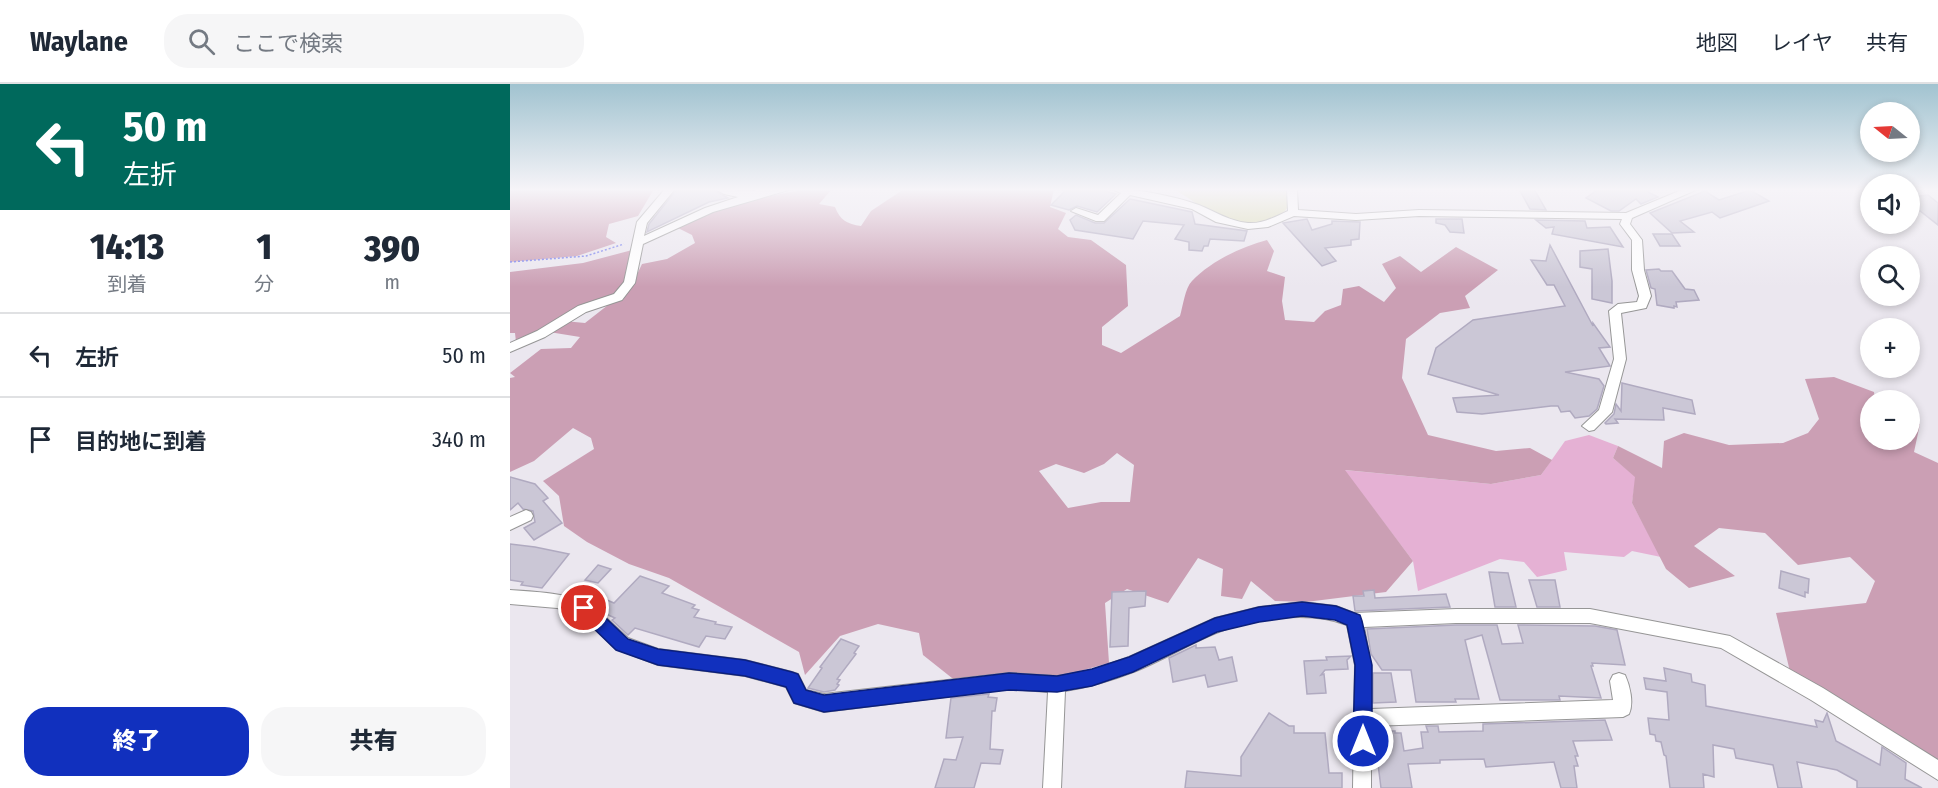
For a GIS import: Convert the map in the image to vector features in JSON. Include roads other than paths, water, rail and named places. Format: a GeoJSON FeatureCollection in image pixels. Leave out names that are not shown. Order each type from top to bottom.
{"type":"FeatureCollection","features":[{"type":"Feature","properties":{"kind":"street"},"geometry":{"type":"LineString","coordinates":[[510,348],[542,334],[582,309],[618,297],[629,283],[639,242],[637,237],[642,222]]}},
{"type":"Feature","properties":{"kind":"street"},"geometry":{"type":"LineString","coordinates":[[639,242],[647,241],[685,222]]}},
{"type":"Feature","properties":{"kind":"street"},"geometry":{"type":"LineString","coordinates":[[1229,222],[1248,226],[1272,222]]}},
{"type":"Feature","properties":{"kind":"street"},"geometry":{"type":"LineString","coordinates":[[1589,426],[1605,412],[1619,365],[1616,311],[1622,307],[1642,305],[1646,296],[1638,270],[1637,240],[1625,224],[1626,222]]}},
{"type":"Feature","properties":{"kind":"street"},"geometry":{"type":"LineString","coordinates":[[510,524],[526,516]]}},
{"type":"Feature","properties":{"kind":"street"},"geometry":{"type":"LineString","coordinates":[[510,597],[557,601],[584,608],[622,645],[658,657],[745,668],[792,680],[800,697],[824,703],[1009,681],[1057,684],[1092,678],[1133,664],[1215,625],[1259,614],[1302,609],[1336,613],[1354,621],[1456,616],[1590,616],[1724,641],[1816,694],[1938,771]]}},
{"type":"Feature","properties":{"kind":"street"},"geometry":{"type":"LineString","coordinates":[[1354,621],[1363,665],[1362,788]]}},
{"type":"Feature","properties":{"kind":"street"},"geometry":{"type":"LineString","coordinates":[[1363,718],[1623,708],[1619,681]]}},
{"type":"Feature","properties":{"kind":"street"},"geometry":{"type":"LineString","coordinates":[[1052,788],[1057,684]]}}]}
